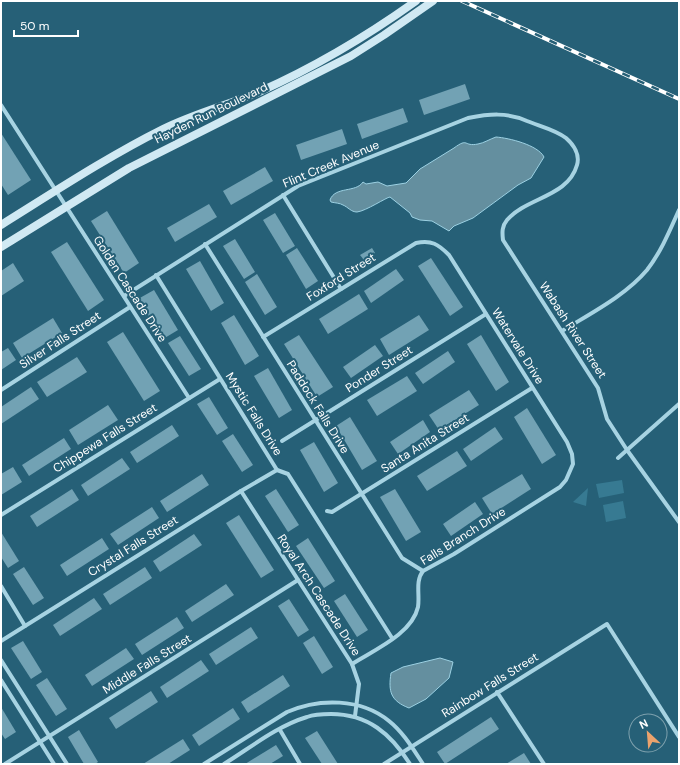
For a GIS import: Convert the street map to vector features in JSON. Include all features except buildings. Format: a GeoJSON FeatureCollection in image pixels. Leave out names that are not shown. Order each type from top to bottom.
{"type":"FeatureCollection","features":[{"type":"Feature","properties":{"kind":"main road","name":"Hayden Run Boulevard"},"geometry":{"type":"LineString","coordinates":[[1,226],[56,190],[134,144],[164,128],[259,92],[360,40],[416,1]]}},
{"type":"Feature","properties":{"kind":"main road","name":"Hayden Run Boulevard"},"geometry":{"type":"LineString","coordinates":[[1,248],[65,206],[110,179],[161,151],[345,59],[398,26],[433,1]]}},
{"type":"Feature","properties":{"kind":"street","name":"Golden Cascade Drive"},"geometry":{"type":"LineString","coordinates":[[1,105],[189,398]]}},
{"type":"Feature","properties":{"kind":"street","name":"Flint Creek Avenue"},"geometry":{"type":"LineString","coordinates":[[124,296],[298,186],[468,118],[482,115],[515,115],[565,137],[574,147],[578,159],[574,174],[562,187],[515,213],[507,220],[502,229]]}},
{"type":"Feature","properties":{"kind":"street"},"geometry":{"type":"LineString","coordinates":[[283,195],[341,289]]}},
{"type":"Feature","properties":{"kind":"street"},"geometry":{"type":"LineString","coordinates":[[562,331],[630,287],[643,274],[660,250],[679,210]]}},
{"type":"Feature","properties":{"kind":"street","name":"Wabash River Street"},"geometry":{"type":"LineString","coordinates":[[502,229],[503,240],[598,388],[607,418],[627,450],[679,522]]}},
{"type":"Feature","properties":{"kind":"street","name":"Foxford Street"},"geometry":{"type":"LineString","coordinates":[[263,337],[416,243],[433,242]]}},
{"type":"Feature","properties":{"kind":"street","name":"Watervale Drive"},"geometry":{"type":"LineString","coordinates":[[433,242],[440,245],[449,255],[567,442],[572,454],[572,469]]}},
{"type":"Feature","properties":{"kind":"street","name":"Paddock Falls Drive"},"geometry":{"type":"LineString","coordinates":[[205,244],[402,558],[423,571]]}},
{"type":"Feature","properties":{"kind":"street","name":"Mystic Falls Drive"},"geometry":{"type":"LineString","coordinates":[[156,275],[278,470],[288,474],[392,638]]}},
{"type":"Feature","properties":{"kind":"street","name":"Silver Falls Street"},"geometry":{"type":"LineString","coordinates":[[1,390],[130,307]]}},
{"type":"Feature","properties":{"kind":"street","name":"Ponder Street"},"geometry":{"type":"LineString","coordinates":[[282,441],[486,314]]}},
{"type":"Feature","properties":{"kind":"street","name":"Chippewa Falls Street"},"geometry":{"type":"LineString","coordinates":[[1,515],[220,379]]}},
{"type":"Feature","properties":{"kind":"street","name":"Santa Anita Street"},"geometry":{"type":"LineString","coordinates":[[326,511],[332,512],[532,388]]}},
{"type":"Feature","properties":{"kind":"street"},"geometry":{"type":"LineString","coordinates":[[618,458],[679,404]]}},
{"type":"Feature","properties":{"kind":"street","name":"Falls Branch Drive"},"geometry":{"type":"LineString","coordinates":[[352,664],[404,631],[413,620],[418,607],[419,576],[423,571],[454,554],[560,487],[572,469]]}},
{"type":"Feature","properties":{"kind":"street","name":"Crystal Falls Street"},"geometry":{"type":"LineString","coordinates":[[1,641],[241,491],[278,470]]}},
{"type":"Feature","properties":{"kind":"street","name":"Royal Arch Cascade Drive"},"geometry":{"type":"LineString","coordinates":[[241,491],[352,664],[358,684],[355,716]]}},
{"type":"Feature","properties":{"kind":"street","name":"Middle Falls Street"},"geometry":{"type":"LineString","coordinates":[[5,764],[298,580]]}},
{"type":"Feature","properties":{"kind":"street"},"geometry":{"type":"LineString","coordinates":[[1,586],[26,626]]}},
{"type":"Feature","properties":{"kind":"street","name":"Rainbow Falls Street"},"geometry":{"type":"LineString","coordinates":[[384,764],[607,624],[679,737]]}},
{"type":"Feature","properties":{"kind":"street"},"geometry":{"type":"LineString","coordinates":[[1,660],[66,764]]}},
{"type":"Feature","properties":{"kind":"street"},"geometry":{"type":"LineString","coordinates":[[1,680],[54,764]]}},
{"type":"Feature","properties":{"kind":"street"},"geometry":{"type":"LineString","coordinates":[[498,692],[544,764]]}},
{"type":"Feature","properties":{"kind":"street"},"geometry":{"type":"LineString","coordinates":[[204,764],[273,720],[302,705],[338,702],[357,705],[382,715],[396,727],[423,764]]}},
{"type":"Feature","properties":{"kind":"street"},"geometry":{"type":"LineString","coordinates":[[224,764],[280,730],[308,716],[336,714],[355,716],[381,729],[402,752],[410,764]]}},
{"type":"Feature","properties":{"kind":"street"},"geometry":{"type":"LineString","coordinates":[[280,730],[300,764]]}},
{"type":"Feature","properties":{"kind":"shaded area"},"geometry":{"type":"Polygon","coordinates":[[[496,137],[530,146],[536,149],[544,157],[531,178],[518,185],[473,218],[454,226],[449,231],[432,221],[420,220],[412,217],[410,213],[390,197],[357,212],[342,204],[331,202],[330,200],[336,193],[356,187],[363,182],[366,184],[378,182],[387,186],[406,183],[420,169],[462,143],[473,145],[496,137]]]}},
{"type":"Feature","properties":{"kind":"shaded area"},"geometry":{"type":"Polygon","coordinates":[[[622,480],[624,493],[599,498],[596,484],[622,480]]]}},
{"type":"Feature","properties":{"kind":"shaded area"},"geometry":{"type":"Polygon","coordinates":[[[588,488],[586,506],[573,502],[588,488]]]}},
{"type":"Feature","properties":{"kind":"shaded area"},"geometry":{"type":"Polygon","coordinates":[[[623,501],[626,518],[606,522],[603,505],[623,501]]]}},
{"type":"Feature","properties":{"kind":"shaded area"},"geometry":{"type":"Polygon","coordinates":[[[440,658],[453,662],[449,678],[426,699],[409,708],[395,699],[392,695],[390,686],[391,673],[403,667],[440,658]]]}},
{"type":"Feature","properties":{"kind":"railway"},"geometry":{"type":"LineString","coordinates":[[462,1],[679,99]]}}]}
